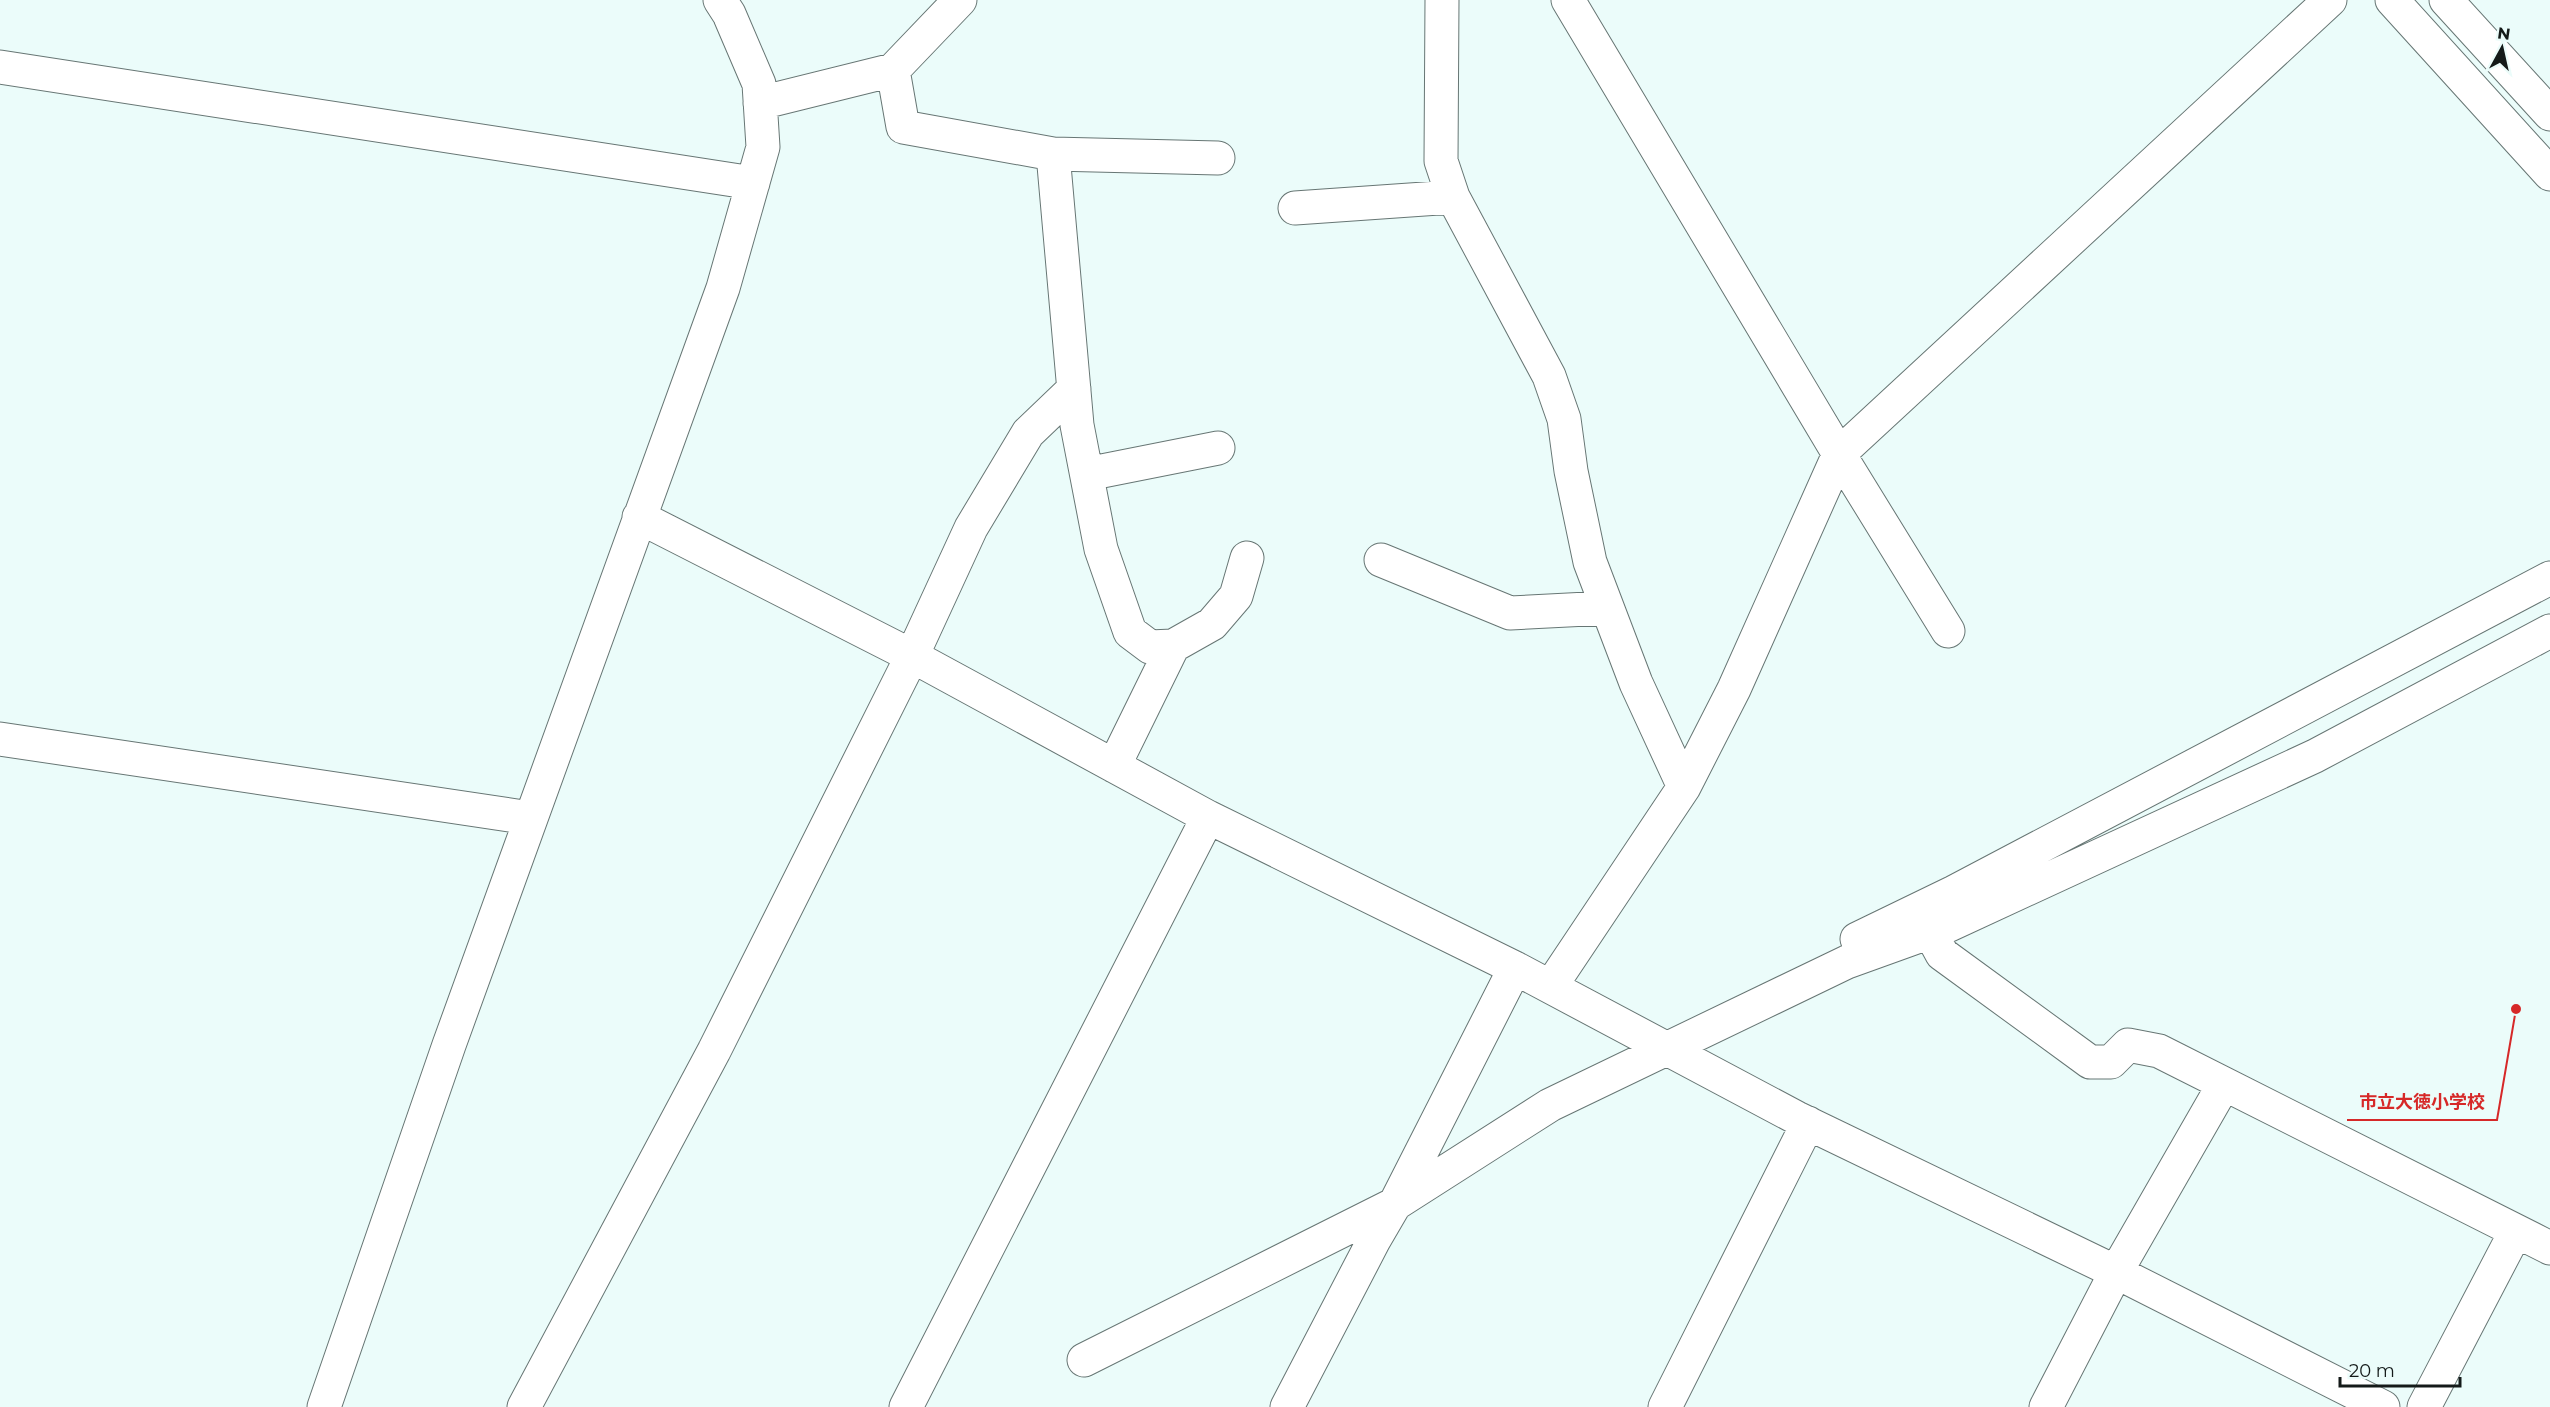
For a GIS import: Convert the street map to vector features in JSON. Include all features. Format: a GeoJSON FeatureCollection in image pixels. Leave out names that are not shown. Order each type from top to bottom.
{"type":"FeatureCollection","features":[{"type":"Feature","properties":{"kind":"street"},"geometry":{"type":"LineString","coordinates":[[324,1407],[449,1045],[723,288],[753,183],[763,147],[759,84],[729,14],[720,0]]}},
{"type":"Feature","properties":{"kind":"street"},"geometry":{"type":"LineString","coordinates":[[760,103],[894,70],[960,0]]}},
{"type":"Feature","properties":{"kind":"street"},"geometry":{"type":"LineString","coordinates":[[1442,0],[1441,161],[1453,197],[1549,376],[1564,419],[1571,471],[1590,562],[1635,683],[1684,787]]}},
{"type":"Feature","properties":{"kind":"street"},"geometry":{"type":"LineString","coordinates":[[1568,0],[1839,454],[1948,631]]}},
{"type":"Feature","properties":{"kind":"street"},"geometry":{"type":"LineString","coordinates":[[1551,986],[1684,787],[1734,689],[1839,454],[2330,0]]}},
{"type":"Feature","properties":{"kind":"street"},"geometry":{"type":"LineString","coordinates":[[2392,0],[2550,174]]}},
{"type":"Feature","properties":{"kind":"street"},"geometry":{"type":"LineString","coordinates":[[2446,0],[2550,114]]}},
{"type":"Feature","properties":{"kind":"street"},"geometry":{"type":"LineString","coordinates":[[0,67],[753,183]]}},
{"type":"Feature","properties":{"kind":"street"},"geometry":{"type":"LineString","coordinates":[[894,70],[903,127],[1053,154],[1218,158]]}},
{"type":"Feature","properties":{"kind":"street"},"geometry":{"type":"LineString","coordinates":[[1053,154],[1077,424],[1101,549],[1130,632],[1150,647],[1173,646],[1212,624],[1236,596],[1247,558]]}},
{"type":"Feature","properties":{"kind":"street"},"geometry":{"type":"LineString","coordinates":[[1295,208],[1453,197]]}},
{"type":"Feature","properties":{"kind":"street"},"geometry":{"type":"LineString","coordinates":[[524,1407],[714,1051],[912,656],[971,528],[1028,433],[1074,388]]}},
{"type":"Feature","properties":{"kind":"street"},"geometry":{"type":"LineString","coordinates":[[1087,474],[1218,448]]}},
{"type":"Feature","properties":{"kind":"street"},"geometry":{"type":"LineString","coordinates":[[639,517],[912,656],[1208,817],[1551,986],[1808,1123],[2116,1272],[2383,1407]]}},
{"type":"Feature","properties":{"kind":"street"},"geometry":{"type":"LineString","coordinates":[[1381,560],[1510,613],[1607,608]]}},
{"type":"Feature","properties":{"kind":"street"},"geometry":{"type":"LineString","coordinates":[[1084,1360],[1395,1204],[1550,1105],[1658,1045],[2550,579]]}},
{"type":"Feature","properties":{"kind":"street"},"geometry":{"type":"LineString","coordinates":[[1658,1045],[1847,962],[1930,932],[2315,756],[2550,631]]}},
{"type":"Feature","properties":{"kind":"street"},"geometry":{"type":"LineString","coordinates":[[1114,766],[1173,646]]}},
{"type":"Feature","properties":{"kind":"street"},"geometry":{"type":"LineString","coordinates":[[0,739],[530,818]]}},
{"type":"Feature","properties":{"kind":"street"},"geometry":{"type":"LineString","coordinates":[[906,1407],[1208,817]]}},
{"type":"Feature","properties":{"kind":"street"},"geometry":{"type":"LineString","coordinates":[[1930,932],[1942,954],[2090,1062],[2111,1062],[2128,1045],[2158,1051],[2550,1248]]}},
{"type":"Feature","properties":{"kind":"street"},"geometry":{"type":"LineString","coordinates":[[1287,1407],[1395,1204],[1515,968]]}},
{"type":"Feature","properties":{"kind":"street"},"geometry":{"type":"LineString","coordinates":[[2046,1407],[2116,1272],[2224,1084]]}},
{"type":"Feature","properties":{"kind":"street"},"geometry":{"type":"LineString","coordinates":[[1665,1407],[1808,1123]]}},
{"type":"Feature","properties":{"kind":"street"},"geometry":{"type":"LineString","coordinates":[[2424,1407],[2516,1231]]}},
{"type":"Feature","properties":{"kind":"place","name":"市立大徳小学校"},"geometry":{"type":"Point","coordinates":[2516,1009]}}]}
